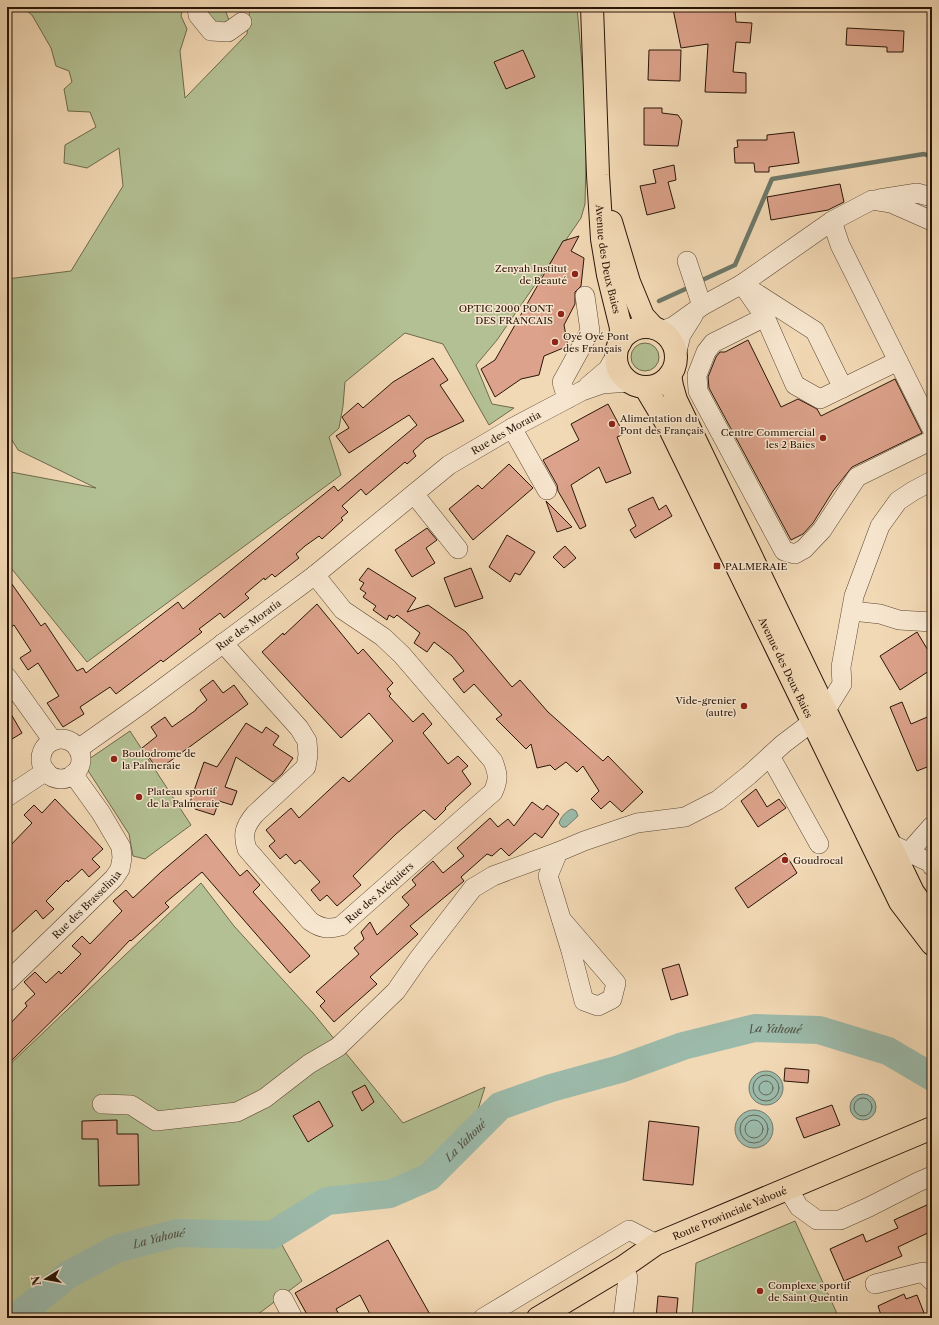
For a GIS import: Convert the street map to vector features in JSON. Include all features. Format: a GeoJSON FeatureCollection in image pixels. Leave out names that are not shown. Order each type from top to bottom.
{"type":"FeatureCollection","features":[{"type":"Feature","properties":{"kind":"main road","name":"Avenue des Deux Baies"},"geometry":{"type":"LineString","coordinates":[[592,7],[598,175],[602,239],[608,275],[621,328],[618,349]]}},
{"type":"Feature","properties":{"kind":"main road","name":"Avenue des Deux Baies"},"geometry":{"type":"LineString","coordinates":[[598,175],[629,282],[643,316],[658,330]]}},
{"type":"Feature","properties":{"kind":"main road"},"geometry":{"type":"LineString","coordinates":[[640,328],[658,330],[670,339],[674,347],[673,365],[663,382],[654,386],[637,385],[622,375],[617,365],[618,349],[625,336],[632,331],[640,328]]}},
{"type":"Feature","properties":{"kind":"main road","name":"Avenue des Deux Baies"},"geometry":{"type":"LineString","coordinates":[[673,365],[672,386],[676,400],[818,715],[900,902],[932,944]]}},
{"type":"Feature","properties":{"kind":"main road","name":"Avenue des Deux Baies"},"geometry":{"type":"LineString","coordinates":[[637,385],[670,429],[818,715],[899,848],[913,892],[932,919]]}},
{"type":"Feature","properties":{"kind":"main road","name":"Route Provinciale Yahoué"},"geometry":{"type":"LineString","coordinates":[[538,1318],[623,1267],[656,1244],[932,1128]]}},
{"type":"Feature","properties":{"kind":"street"},"geometry":{"type":"LineString","coordinates":[[197,7],[198,14],[211,31],[228,32],[242,22]]}},
{"type":"Feature","properties":{"kind":"street"},"geometry":{"type":"LineString","coordinates":[[658,330],[674,326],[697,296],[742,284],[832,221],[872,200],[917,193],[932,198]]}},
{"type":"Feature","properties":{"kind":"street"},"geometry":{"type":"LineString","coordinates":[[872,200],[891,203],[932,221]]}},
{"type":"Feature","properties":{"kind":"street"},"geometry":{"type":"LineString","coordinates":[[832,221],[840,245],[932,429]]}},
{"type":"Feature","properties":{"kind":"street"},"geometry":{"type":"LineString","coordinates":[[673,365],[681,336],[697,296],[687,261]]}},
{"type":"Feature","properties":{"kind":"street"},"geometry":{"type":"LineString","coordinates":[[742,284],[765,318],[795,385],[820,399],[898,361]]}},
{"type":"Feature","properties":{"kind":"street"},"geometry":{"type":"LineString","coordinates":[[742,284],[815,331],[843,388]]}},
{"type":"Feature","properties":{"kind":"street"},"geometry":{"type":"LineString","coordinates":[[574,395],[562,382],[590,331],[585,296]]}},
{"type":"Feature","properties":{"kind":"street"},"geometry":{"type":"LineString","coordinates":[[765,318],[713,344],[706,352],[698,376],[698,391],[784,551],[795,554],[804,549],[822,530],[857,477],[932,440]]}},
{"type":"Feature","properties":{"kind":"street","name":"Rue des Moratia"},"geometry":{"type":"LineString","coordinates":[[574,395],[608,369],[618,349]]}},
{"type":"Feature","properties":{"kind":"street","name":"Rue des Moratia"},"geometry":{"type":"LineString","coordinates":[[78,749],[143,703],[315,575],[449,466],[512,428],[574,395],[602,384],[637,385]]}},
{"type":"Feature","properties":{"kind":"street"},"geometry":{"type":"LineString","coordinates":[[512,428],[547,490]]}},
{"type":"Feature","properties":{"kind":"street"},"geometry":{"type":"LineString","coordinates":[[102,1104],[131,1105],[156,1121],[237,1112],[265,1098],[309,1064],[338,1047],[396,992],[419,958],[473,888],[493,876],[558,852],[584,840],[637,823],[685,817],[718,800],[829,705],[842,684],[841,667],[854,596],[880,526],[898,501],[932,481]]}},
{"type":"Feature","properties":{"kind":"street"},"geometry":{"type":"LineString","coordinates":[[414,494],[458,549]]}},
{"type":"Feature","properties":{"kind":"street","name":"Rue des Aréquiers"},"geometry":{"type":"LineString","coordinates":[[223,643],[299,728],[307,741],[308,755],[306,767],[249,821],[245,829],[244,839],[247,849],[310,921],[323,928],[341,926],[493,792],[497,783],[497,772],[493,761],[402,655],[383,637],[343,610],[315,575]]}},
{"type":"Feature","properties":{"kind":"street"},"geometry":{"type":"LineString","coordinates":[[852,611],[880,614],[899,620],[932,622]]}},
{"type":"Feature","properties":{"kind":"street"},"geometry":{"type":"LineString","coordinates":[[7,677],[52,741]]}},
{"type":"Feature","properties":{"kind":"street"},"geometry":{"type":"LineString","coordinates":[[64,739],[70,741],[78,749],[81,760],[77,770],[68,777],[56,778],[46,771],[43,766],[42,754],[48,744],[52,741],[64,739]]}},
{"type":"Feature","properties":{"kind":"street"},"geometry":{"type":"LineString","coordinates":[[770,756],[819,844]]}},
{"type":"Feature","properties":{"kind":"street"},"geometry":{"type":"LineString","coordinates":[[7,797],[46,771]]}},
{"type":"Feature","properties":{"kind":"street","name":"Rue des Brasselinia"},"geometry":{"type":"LineString","coordinates":[[7,982],[114,878],[120,869],[122,858],[121,847],[73,774]]}},
{"type":"Feature","properties":{"kind":"street"},"geometry":{"type":"LineString","coordinates":[[899,848],[932,826]]}},
{"type":"Feature","properties":{"kind":"street"},"geometry":{"type":"LineString","coordinates":[[899,848],[931,863],[932,866]]}},
{"type":"Feature","properties":{"kind":"street"},"geometry":{"type":"LineString","coordinates":[[558,852],[548,876],[561,919]]}},
{"type":"Feature","properties":{"kind":"street"},"geometry":{"type":"LineString","coordinates":[[788,1189],[799,1207],[817,1220],[840,1220],[870,1207],[932,1176]]}},
{"type":"Feature","properties":{"kind":"street"},"geometry":{"type":"LineString","coordinates":[[483,1318],[629,1230],[656,1244]]}},
{"type":"Feature","properties":{"kind":"street"},"geometry":{"type":"LineString","coordinates":[[623,1267],[628,1278],[623,1318]]}},
{"type":"Feature","properties":{"kind":"street"},"geometry":{"type":"LineString","coordinates":[[875,1284],[923,1272],[932,1282]]}},
{"type":"Feature","properties":{"kind":"street"},"geometry":{"type":"LineString","coordinates":[[283,1299],[293,1318]]}},
{"type":"Feature","properties":{"kind":"green space"},"geometry":{"type":"Polygon","coordinates":[[[22,7],[183,7],[181,16],[187,29],[180,51],[185,98],[247,34],[250,7],[577,7],[587,122],[585,204],[581,218],[497,340],[476,365],[492,404],[514,408],[489,425],[443,344],[405,333],[345,382],[339,428],[329,437],[341,475],[87,662],[7,563],[7,466],[11,472],[96,488],[18,450],[7,432],[7,279],[71,271],[123,186],[119,148],[87,168],[64,163],[65,145],[96,127],[90,112],[68,111],[64,89],[72,82],[69,71],[56,66],[51,48],[32,15],[22,7]]]}},
{"type":"Feature","properties":{"kind":"green space"},"geometry":{"type":"Polygon","coordinates":[[[204,7],[224,7],[230,23],[219,31],[204,7]]]}},
{"type":"Feature","properties":{"kind":"green space"},"geometry":{"type":"Polygon","coordinates":[[[645,343],[655,347],[659,357],[655,367],[645,371],[635,367],[631,357],[635,347],[645,343]]]}},
{"type":"Feature","properties":{"kind":"green space","name":"Plateau sportif de la Palmeraie"},"geometry":{"type":"Polygon","coordinates":[[[130,731],[191,825],[145,859],[133,856],[129,834],[87,769],[89,759],[130,731]]]}},
{"type":"Feature","properties":{"kind":"green space"},"geometry":{"type":"Polygon","coordinates":[[[201,883],[234,926],[313,1013],[403,1123],[485,1087],[475,1119],[423,1172],[378,1188],[322,1197],[271,1225],[302,1281],[253,1318],[7,1318],[7,1067],[201,883]]]}},
{"type":"Feature","properties":{"kind":"green space","name":"Complexe sportif de Saint Quentin"},"geometry":{"type":"Polygon","coordinates":[[[795,1221],[839,1318],[692,1318],[696,1263],[795,1221]]]}},
{"type":"Feature","properties":{"kind":"water"},"geometry":{"type":"Polygon","coordinates":[[[572,809],[576,811],[578,816],[566,827],[562,827],[559,823],[561,819],[572,809]]]}},
{"type":"Feature","properties":{"kind":"water"},"geometry":{"type":"Polygon","coordinates":[[[766,1071],[778,1076],[783,1088],[778,1100],[766,1105],[754,1100],[749,1088],[754,1076],[766,1071]]]}},
{"type":"Feature","properties":{"kind":"water"},"geometry":{"type":"Polygon","coordinates":[[[863,1094],[872,1098],[876,1107],[872,1116],[863,1120],[854,1116],[850,1107],[854,1098],[863,1094]]]}},
{"type":"Feature","properties":{"kind":"water"},"geometry":{"type":"Polygon","coordinates":[[[754,1110],[767,1116],[773,1129],[767,1142],[754,1148],[741,1142],[735,1129],[741,1116],[754,1110]]]}},
{"type":"Feature","properties":{"kind":"building"},"geometry":{"type":"Polygon","coordinates":[[[684,7],[735,7],[736,22],[752,23],[750,43],[736,42],[733,72],[746,73],[746,93],[705,92],[708,44],[681,48],[673,9],[684,7]]]}},
{"type":"Feature","properties":{"kind":"building"},"geometry":{"type":"Polygon","coordinates":[[[847,28],[904,31],[903,52],[887,52],[887,47],[846,45],[847,28]]]}},
{"type":"Feature","properties":{"kind":"building"},"geometry":{"type":"Polygon","coordinates":[[[523,50],[535,77],[506,89],[494,62],[523,50]]]}},
{"type":"Feature","properties":{"kind":"building"},"geometry":{"type":"Polygon","coordinates":[[[649,50],[681,50],[680,81],[648,80],[649,50]]]}},
{"type":"Feature","properties":{"kind":"building"},"geometry":{"type":"Polygon","coordinates":[[[644,108],[662,108],[662,113],[678,115],[682,121],[678,146],[644,145],[644,108]]]}},
{"type":"Feature","properties":{"kind":"building"},"geometry":{"type":"Polygon","coordinates":[[[794,132],[799,163],[769,167],[769,172],[755,172],[754,163],[735,163],[734,148],[738,147],[737,140],[767,140],[767,135],[794,132]]]}},
{"type":"Feature","properties":{"kind":"building"},"geometry":{"type":"Polygon","coordinates":[[[674,165],[676,180],[668,182],[675,208],[647,215],[640,186],[656,183],[653,170],[674,165]]]}},
{"type":"Feature","properties":{"kind":"building"},"geometry":{"type":"Polygon","coordinates":[[[840,184],[844,202],[828,210],[771,220],[767,197],[840,184]]]}},
{"type":"Feature","properties":{"kind":"building"},"geometry":{"type":"Polygon","coordinates":[[[579,236],[571,251],[584,258],[581,286],[575,292],[575,304],[564,325],[568,346],[544,356],[539,375],[521,379],[495,397],[481,369],[495,360],[563,241],[579,236]]]}},
{"type":"Feature","properties":{"kind":"building","name":"Centre Commercial les 2 Baies"},"geometry":{"type":"Polygon","coordinates":[[[748,340],[781,407],[798,399],[817,409],[821,416],[895,379],[922,433],[852,467],[833,491],[813,523],[803,534],[791,540],[709,388],[708,377],[716,357],[720,352],[725,352],[748,340]]]}},
{"type":"Feature","properties":{"kind":"building"},"geometry":{"type":"Polygon","coordinates":[[[433,358],[448,380],[440,385],[464,421],[426,439],[413,451],[416,456],[407,464],[405,462],[366,495],[361,489],[342,506],[348,512],[341,518],[343,520],[322,539],[319,536],[305,546],[296,554],[299,558],[275,577],[272,574],[265,580],[264,578],[245,594],[249,598],[224,618],[220,613],[199,629],[202,632],[163,662],[161,660],[116,694],[110,687],[80,707],[84,714],[63,727],[47,703],[59,696],[38,663],[28,670],[20,658],[31,651],[14,625],[7,630],[7,577],[41,626],[45,623],[77,671],[83,668],[86,673],[178,602],[183,609],[334,486],[338,491],[417,425],[409,415],[349,453],[336,436],[349,428],[342,417],[358,403],[363,408],[393,382],[433,358]]]}},
{"type":"Feature","properties":{"kind":"building"},"geometry":{"type":"Polygon","coordinates":[[[608,404],[624,434],[617,437],[631,473],[606,483],[599,467],[571,485],[586,526],[580,529],[558,491],[557,485],[543,460],[579,440],[571,424],[608,404]]]}},
{"type":"Feature","properties":{"kind":"building"},"geometry":{"type":"Polygon","coordinates":[[[509,464],[533,488],[473,540],[449,509],[478,485],[482,489],[509,464]]]}},
{"type":"Feature","properties":{"kind":"building"},"geometry":{"type":"Polygon","coordinates":[[[653,497],[659,510],[666,505],[672,516],[635,538],[630,530],[636,526],[628,509],[653,497]]]}},
{"type":"Feature","properties":{"kind":"building"},"geometry":{"type":"Polygon","coordinates":[[[546,501],[572,527],[557,532],[546,501]]]}},
{"type":"Feature","properties":{"kind":"building"},"geometry":{"type":"Polygon","coordinates":[[[427,528],[437,540],[426,548],[435,563],[412,577],[395,550],[427,528]]]}},
{"type":"Feature","properties":{"kind":"building"},"geometry":{"type":"Polygon","coordinates":[[[507,535],[535,552],[520,575],[515,573],[510,582],[489,567],[507,535]]]}},
{"type":"Feature","properties":{"kind":"building"},"geometry":{"type":"Polygon","coordinates":[[[565,546],[576,558],[564,568],[553,557],[565,546]]]}},
{"type":"Feature","properties":{"kind":"building"},"geometry":{"type":"Polygon","coordinates":[[[368,568],[416,598],[407,612],[428,605],[466,632],[512,687],[520,680],[548,712],[603,761],[608,756],[643,792],[622,812],[610,801],[601,809],[591,799],[599,791],[583,766],[577,772],[566,762],[555,770],[550,765],[537,768],[531,744],[526,749],[496,719],[502,715],[474,684],[464,693],[453,679],[464,671],[452,656],[434,642],[427,652],[414,643],[420,633],[397,615],[394,618],[389,615],[387,620],[373,610],[376,606],[363,597],[366,593],[360,589],[364,583],[359,580],[368,568]]]}},
{"type":"Feature","properties":{"kind":"building"},"geometry":{"type":"Polygon","coordinates":[[[471,568],[483,598],[455,607],[444,578],[471,568]]]}},
{"type":"Feature","properties":{"kind":"building"},"geometry":{"type":"Polygon","coordinates":[[[317,604],[358,654],[363,649],[393,683],[387,689],[391,694],[389,696],[413,722],[423,713],[432,724],[423,733],[448,764],[458,756],[468,766],[462,771],[471,784],[445,808],[446,809],[435,820],[424,810],[396,834],[353,876],[361,885],[337,906],[327,895],[320,901],[311,890],[320,882],[300,860],[295,864],[286,854],[280,859],[269,846],[275,841],[266,830],[291,808],[299,818],[343,777],[349,782],[393,741],[369,713],[341,738],[262,652],[283,633],[284,635],[317,604]]]}},
{"type":"Feature","properties":{"kind":"building"},"geometry":{"type":"Polygon","coordinates":[[[917,632],[932,657],[932,669],[900,690],[880,656],[917,632]]]}},
{"type":"Feature","properties":{"kind":"building"},"geometry":{"type":"Polygon","coordinates":[[[213,680],[223,693],[234,685],[248,704],[158,770],[142,748],[157,736],[151,727],[165,717],[172,727],[196,710],[207,700],[200,690],[213,680]]]}},
{"type":"Feature","properties":{"kind":"building"},"geometry":{"type":"Polygon","coordinates":[[[902,702],[911,724],[932,715],[932,765],[917,771],[890,707],[902,702]]]}},
{"type":"Feature","properties":{"kind":"building"},"geometry":{"type":"Polygon","coordinates":[[[7,707],[22,733],[7,742],[7,707]]]}},
{"type":"Feature","properties":{"kind":"building"},"geometry":{"type":"Polygon","coordinates":[[[246,723],[262,733],[266,727],[279,736],[273,745],[293,758],[282,774],[273,782],[236,757],[225,787],[237,791],[232,805],[219,801],[214,815],[195,809],[195,807],[189,805],[204,762],[217,767],[246,723]]]}},
{"type":"Feature","properties":{"kind":"building"},"geometry":{"type":"Polygon","coordinates":[[[756,789],[767,807],[779,799],[786,808],[758,827],[741,801],[756,789]]]}},
{"type":"Feature","properties":{"kind":"building"},"geometry":{"type":"Polygon","coordinates":[[[55,799],[103,849],[92,859],[100,867],[89,877],[82,869],[68,882],[67,880],[46,901],[54,909],[43,919],[36,910],[7,937],[7,849],[32,823],[24,815],[34,805],[42,813],[55,799]]]}},
{"type":"Feature","properties":{"kind":"building"},"geometry":{"type":"Polygon","coordinates":[[[532,802],[543,810],[547,805],[559,814],[542,838],[535,833],[509,856],[501,848],[492,856],[487,854],[461,877],[464,881],[410,926],[418,934],[370,977],[377,984],[334,1022],[320,1006],[325,1001],[316,992],[359,954],[354,948],[364,939],[361,932],[370,922],[377,935],[409,905],[402,897],[416,885],[412,880],[433,861],[443,873],[464,856],[457,848],[490,818],[498,827],[508,819],[514,826],[532,802]]]}},
{"type":"Feature","properties":{"kind":"building"},"geometry":{"type":"Polygon","coordinates":[[[206,834],[240,876],[247,870],[260,885],[253,892],[310,956],[290,973],[202,872],[165,903],[169,907],[131,941],[130,940],[80,993],[7,1065],[7,1027],[27,1006],[25,1003],[35,994],[24,982],[35,972],[46,983],[59,971],[61,974],[81,954],[72,946],[82,936],[90,944],[122,911],[113,901],[126,890],[133,898],[206,834]]]}},
{"type":"Feature","properties":{"kind":"building"},"geometry":{"type":"Polygon","coordinates":[[[785,853],[797,873],[748,908],[735,888],[785,853]]]}},
{"type":"Feature","properties":{"kind":"building"},"geometry":{"type":"Polygon","coordinates":[[[679,964],[688,995],[671,1000],[662,969],[679,964]]]}},
{"type":"Feature","properties":{"kind":"building"},"geometry":{"type":"Polygon","coordinates":[[[785,1068],[809,1070],[808,1083],[784,1081],[785,1068]]]}},
{"type":"Feature","properties":{"kind":"building"},"geometry":{"type":"Polygon","coordinates":[[[365,1085],[374,1102],[362,1111],[352,1092],[365,1085]]]}},
{"type":"Feature","properties":{"kind":"building"},"geometry":{"type":"Polygon","coordinates":[[[319,1101],[333,1126],[308,1142],[293,1116],[319,1101]]]}},
{"type":"Feature","properties":{"kind":"building"},"geometry":{"type":"Polygon","coordinates":[[[832,1105],[840,1125],[804,1138],[796,1118],[832,1105]]]}},
{"type":"Feature","properties":{"kind":"building"},"geometry":{"type":"Polygon","coordinates":[[[117,1120],[117,1134],[138,1134],[139,1185],[99,1186],[98,1139],[82,1139],[82,1121],[117,1120]]]}},
{"type":"Feature","properties":{"kind":"building"},"geometry":{"type":"Polygon","coordinates":[[[649,1121],[699,1127],[693,1185],[643,1180],[649,1121]]]}},
{"type":"Feature","properties":{"kind":"building"},"geometry":{"type":"Polygon","coordinates":[[[929,1204],[932,1211],[932,1231],[898,1247],[902,1256],[844,1281],[830,1249],[863,1234],[866,1242],[898,1228],[894,1220],[929,1204]]]}},
{"type":"Feature","properties":{"kind":"building"},"geometry":{"type":"Polygon","coordinates":[[[388,1240],[432,1318],[372,1318],[360,1295],[336,1309],[341,1318],[309,1318],[295,1293],[388,1240]]]}},
{"type":"Feature","properties":{"kind":"building"},"geometry":{"type":"Polygon","coordinates":[[[904,1294],[906,1299],[917,1295],[926,1318],[882,1318],[878,1306],[904,1294]]]}},
{"type":"Feature","properties":{"kind":"building"},"geometry":{"type":"Polygon","coordinates":[[[658,1296],[678,1298],[676,1318],[656,1318],[658,1296]]]}},
{"type":"Feature","properties":{"kind":"waterway"},"geometry":{"type":"LineString","coordinates":[[698,282],[735,265],[772,179],[924,154],[932,157]]}},
{"type":"Feature","properties":{"kind":"waterway"},"geometry":{"type":"LineString","coordinates":[[659,301],[692,286]]}},
{"type":"Feature","properties":{"kind":"waterway","name":"La Yahoué"},"geometry":{"type":"LineString","coordinates":[[15,1318],[68,1275],[116,1249],[177,1233],[272,1235],[327,1201],[390,1194],[429,1177],[500,1106],[551,1088],[620,1069],[683,1046],[755,1028],[819,1030],[888,1051],[932,1077]]}},
{"type":"Feature","properties":{"kind":"place","name":"Zenyah Institut de Beauté"},"geometry":{"type":"Point","coordinates":[575,274]}},
{"type":"Feature","properties":{"kind":"place","name":"OPTIC 2000 PONT DES FRANCAIS"},"geometry":{"type":"Point","coordinates":[561,314]}},
{"type":"Feature","properties":{"kind":"place","name":"Oyé Oyé Pont des Français"},"geometry":{"type":"Point","coordinates":[555,342]}},
{"type":"Feature","properties":{"kind":"place","name":"Alimentation du Pont des Français"},"geometry":{"type":"Point","coordinates":[612,424]}},
{"type":"Feature","properties":{"kind":"place","name":"Centre Commercial les 2 Baies"},"geometry":{"type":"Point","coordinates":[823,438]}},
{"type":"Feature","properties":{"kind":"place","name":"PALMERAIE"},"geometry":{"type":"Point","coordinates":[717,566]}},
{"type":"Feature","properties":{"kind":"place","name":"Vide-grenier (autre)"},"geometry":{"type":"Point","coordinates":[744,706]}},
{"type":"Feature","properties":{"kind":"place","name":"Boulodrome de la Palmeraie"},"geometry":{"type":"Point","coordinates":[114,759]}},
{"type":"Feature","properties":{"kind":"place","name":"Plateau sportif de la Palmeraie"},"geometry":{"type":"Point","coordinates":[139,797]}},
{"type":"Feature","properties":{"kind":"place","name":"Goudrocal"},"geometry":{"type":"Point","coordinates":[785,860]}},
{"type":"Feature","properties":{"kind":"place","name":"Complexe sportif de Saint Quentin"},"geometry":{"type":"Point","coordinates":[760,1291]}}]}
